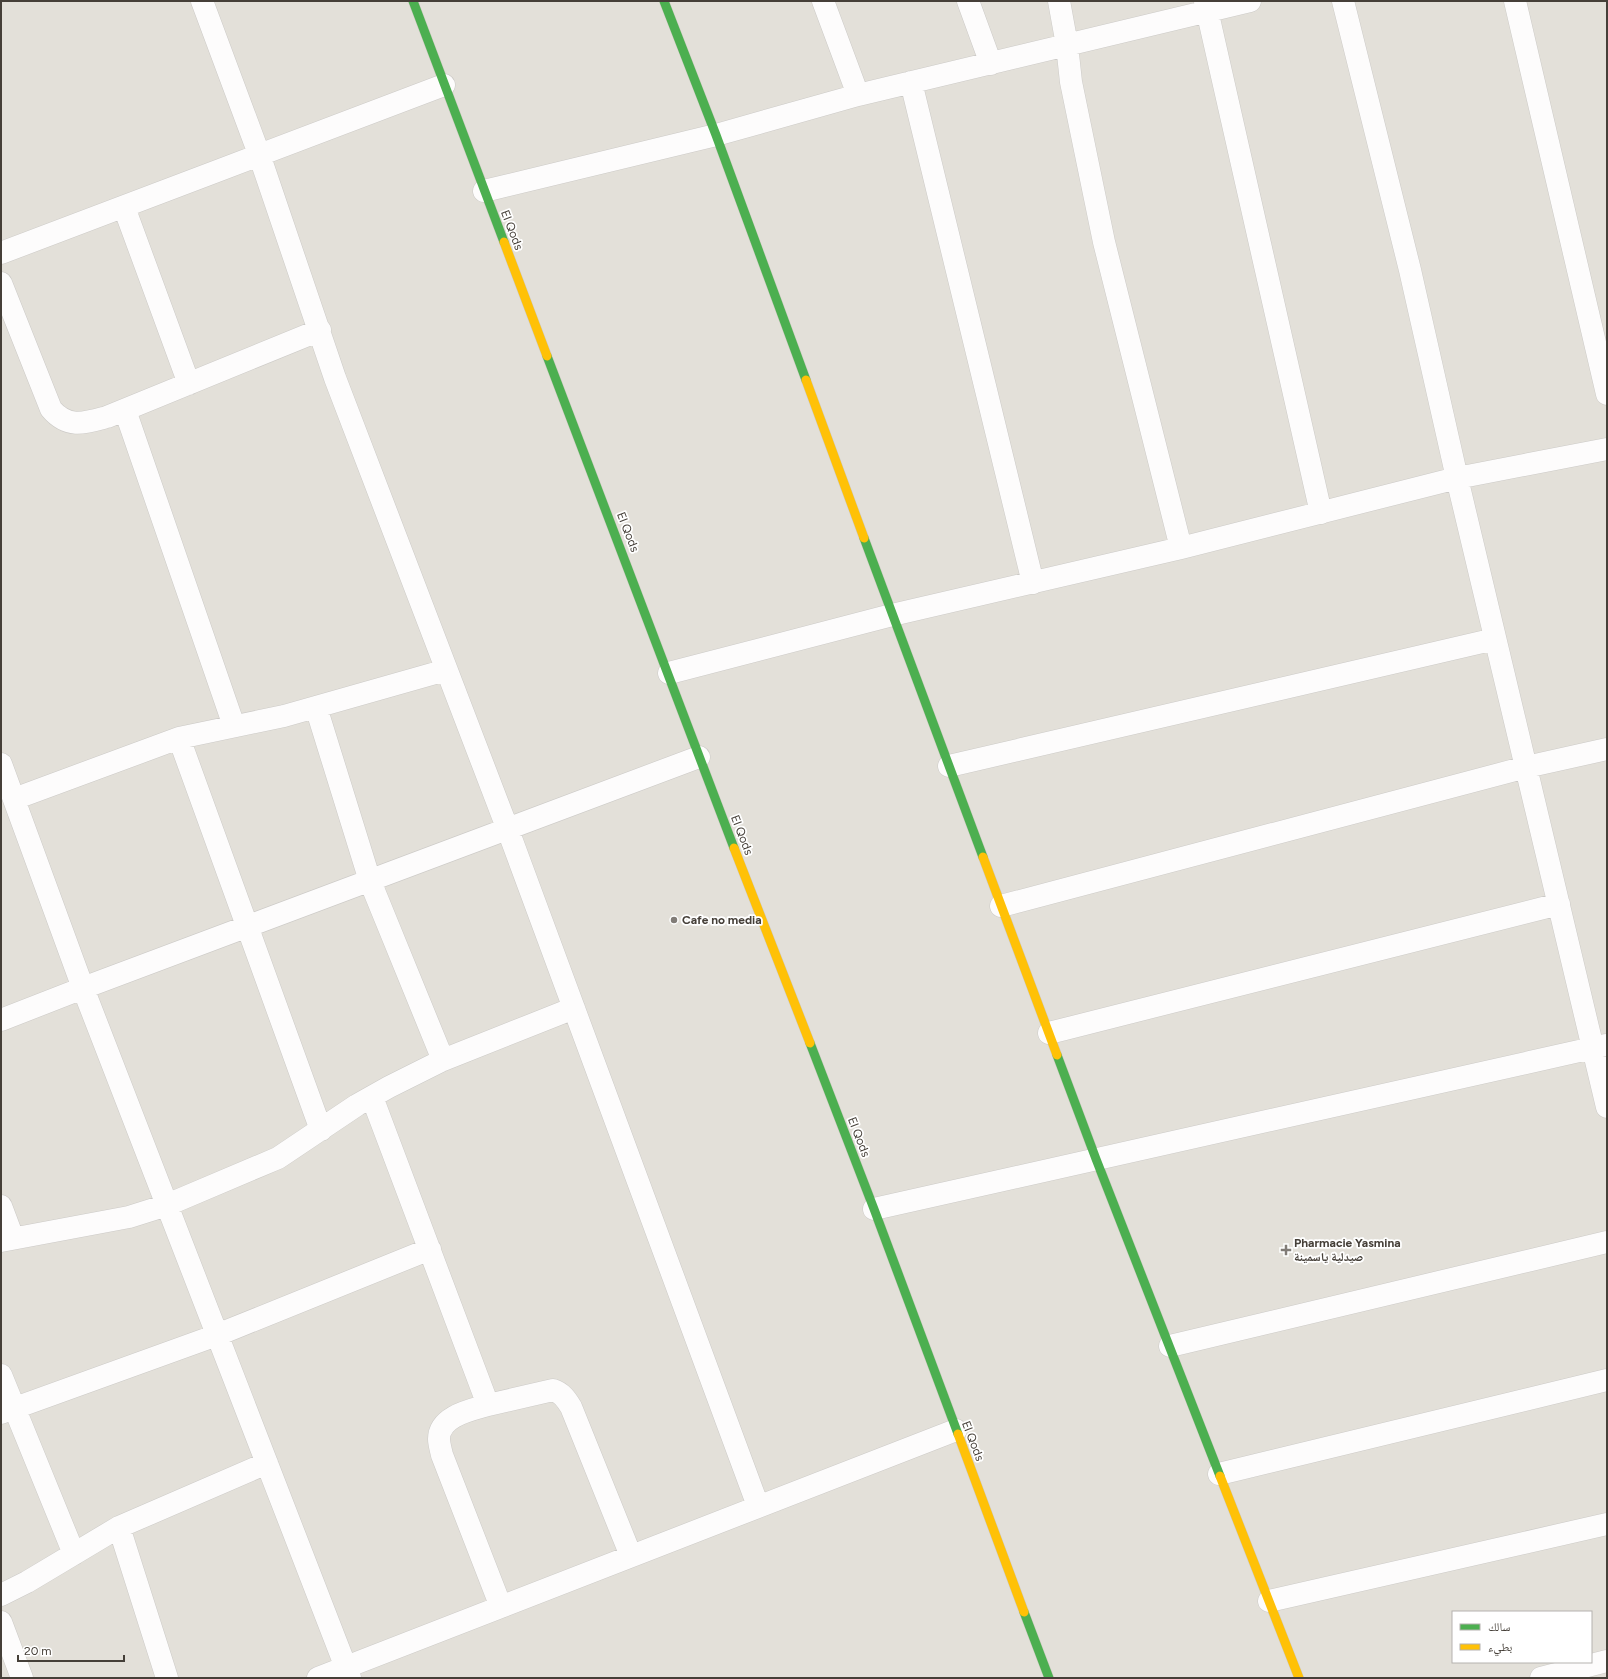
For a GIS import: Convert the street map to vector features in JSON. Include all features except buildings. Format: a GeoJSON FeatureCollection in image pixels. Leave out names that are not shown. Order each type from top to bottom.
{"type":"FeatureCollection","features":[{"type":"Feature","properties":{"kind":"street"},"geometry":{"type":"LineString","coordinates":[[202,1],[259,154],[338,385],[508,830],[758,1506]]}},
{"type":"Feature","properties":{"kind":"street","name":"El Qods"},"geometry":{"type":"LineString","coordinates":[[413,1],[484,191],[669,673],[699,758],[874,1209],[1049,1678]]}},
{"type":"Feature","properties":{"kind":"street"},"geometry":{"type":"LineString","coordinates":[[664,1],[716,135],[892,615],[1096,1159],[1299,1678]]}},
{"type":"Feature","properties":{"kind":"street"},"geometry":{"type":"LineString","coordinates":[[823,1],[858,95]]}},
{"type":"Feature","properties":{"kind":"street"},"geometry":{"type":"LineString","coordinates":[[968,1],[991,64]]}},
{"type":"Feature","properties":{"kind":"street"},"geometry":{"type":"LineString","coordinates":[[1060,1],[1068,45],[1071,82],[1104,242],[1181,548]]}},
{"type":"Feature","properties":{"kind":"street"},"geometry":{"type":"LineString","coordinates":[[484,191],[716,135],[858,95],[1068,45],[1206,6],[1250,1]]}},
{"type":"Feature","properties":{"kind":"street"},"geometry":{"type":"LineString","coordinates":[[1344,1],[1410,270],[1457,478],[1559,904],[1600,1046],[1607,1107]]}},
{"type":"Feature","properties":{"kind":"street"},"geometry":{"type":"LineString","coordinates":[[1515,1],[1604,366],[1607,394]]}},
{"type":"Feature","properties":{"kind":"street"},"geometry":{"type":"LineString","coordinates":[[1206,6],[1321,513]]}},
{"type":"Feature","properties":{"kind":"street"},"geometry":{"type":"LineString","coordinates":[[911,82],[1033,583]]}},
{"type":"Feature","properties":{"kind":"street"},"geometry":{"type":"LineString","coordinates":[[1,252],[124,207],[259,154],[444,85]]}},
{"type":"Feature","properties":{"kind":"street"},"geometry":{"type":"LineString","coordinates":[[124,207],[188,384]]}},
{"type":"Feature","properties":{"kind":"street"},"geometry":{"type":"LineString","coordinates":[[1,283],[51,409],[58,418],[64,421],[80,423],[107,417],[320,330]]}},
{"type":"Feature","properties":{"kind":"street"},"geometry":{"type":"LineString","coordinates":[[125,410],[234,726]]}},
{"type":"Feature","properties":{"kind":"street"},"geometry":{"type":"LineString","coordinates":[[669,673],[892,615],[1181,548],[1457,478],[1607,449]]}},
{"type":"Feature","properties":{"kind":"street"},"geometry":{"type":"LineString","coordinates":[[949,766],[1495,639]]}},
{"type":"Feature","properties":{"kind":"street"},"geometry":{"type":"LineString","coordinates":[[14,799],[180,738],[284,716],[446,670]]}},
{"type":"Feature","properties":{"kind":"street"},"geometry":{"type":"LineString","coordinates":[[316,707],[370,881],[443,1060]]}},
{"type":"Feature","properties":{"kind":"street"},"geometry":{"type":"LineString","coordinates":[[180,738],[321,1130]]}},
{"type":"Feature","properties":{"kind":"street"},"geometry":{"type":"LineString","coordinates":[[1002,906],[1526,767],[1607,749]]}},
{"type":"Feature","properties":{"kind":"street"},"geometry":{"type":"LineString","coordinates":[[1,1020],[248,926],[699,758]]}},
{"type":"Feature","properties":{"kind":"street"},"geometry":{"type":"LineString","coordinates":[[1,764],[83,988],[348,1673]]}},
{"type":"Feature","properties":{"kind":"street"},"geometry":{"type":"LineString","coordinates":[[1049,1033],[1559,904]]}},
{"type":"Feature","properties":{"kind":"street"},"geometry":{"type":"LineString","coordinates":[[1,1206],[7,1240],[74,1229],[129,1217],[167,1205],[278,1158],[372,1097],[443,1060],[574,1008]]}},
{"type":"Feature","properties":{"kind":"street"},"geometry":{"type":"LineString","coordinates":[[874,1209],[1600,1046]]}},
{"type":"Feature","properties":{"kind":"street"},"geometry":{"type":"LineString","coordinates":[[372,1097],[488,1404]]}},
{"type":"Feature","properties":{"kind":"street"},"geometry":{"type":"LineString","coordinates":[[1170,1346],[1607,1242]]}},
{"type":"Feature","properties":{"kind":"street"},"geometry":{"type":"LineString","coordinates":[[7,1411],[217,1335],[430,1249]]}},
{"type":"Feature","properties":{"kind":"street"},"geometry":{"type":"LineString","coordinates":[[1,1375],[7,1411],[74,1554]]}},
{"type":"Feature","properties":{"kind":"street"},"geometry":{"type":"LineString","coordinates":[[1220,1474],[1607,1380]]}},
{"type":"Feature","properties":{"kind":"street"},"geometry":{"type":"LineString","coordinates":[[501,1607],[442,1455],[438,1438],[449,1419],[463,1412],[488,1404],[553,1390],[560,1393],[571,1407],[631,1556]]}},
{"type":"Feature","properties":{"kind":"street"},"geometry":{"type":"LineString","coordinates":[[318,1678],[348,1673],[501,1607],[956,1430]]}},
{"type":"Feature","properties":{"kind":"street"},"geometry":{"type":"LineString","coordinates":[[1,1595],[27,1582],[119,1527],[267,1463]]}},
{"type":"Feature","properties":{"kind":"street"},"geometry":{"type":"LineString","coordinates":[[1269,1601],[1607,1524]]}},
{"type":"Feature","properties":{"kind":"street"},"geometry":{"type":"LineString","coordinates":[[119,1527],[167,1678]]}},
{"type":"Feature","properties":{"kind":"street"},"geometry":{"type":"LineString","coordinates":[[1,1622],[22,1678]]}},
{"type":"Feature","properties":{"kind":"street"},"geometry":{"type":"LineString","coordinates":[[1542,1678],[1607,1661]]}},
{"type":"Feature","properties":{"kind":"shaded area"},"geometry":{"type":"Polygon","coordinates":[[[1,1],[1607,1],[1607,1678],[1,1678],[1,1]]]}},
{"type":"Feature","properties":{"kind":"traffic: fast"},"geometry":{"type":"LineString","coordinates":[[413,1],[504,242]]}},
{"type":"Feature","properties":{"kind":"traffic: fast"},"geometry":{"type":"LineString","coordinates":[[664,1],[716,135],[806,380]]}},
{"type":"Feature","properties":{"kind":"traffic: fast"},"geometry":{"type":"LineString","coordinates":[[547,356],[734,848]]}},
{"type":"Feature","properties":{"kind":"traffic: fast"},"geometry":{"type":"LineString","coordinates":[[864,538],[983,857]]}},
{"type":"Feature","properties":{"kind":"traffic: fast"},"geometry":{"type":"LineString","coordinates":[[810,1043],[958,1434]]}},
{"type":"Feature","properties":{"kind":"traffic: fast"},"geometry":{"type":"LineString","coordinates":[[1057,1055],[1220,1476]]}},
{"type":"Feature","properties":{"kind":"traffic: fast"},"geometry":{"type":"LineString","coordinates":[[1024,1612],[1049,1678]]}},
{"type":"Feature","properties":{"kind":"traffic: slow"},"geometry":{"type":"LineString","coordinates":[[504,242],[547,356]]}},
{"type":"Feature","properties":{"kind":"traffic: slow"},"geometry":{"type":"LineString","coordinates":[[806,380],[864,538]]}},
{"type":"Feature","properties":{"kind":"traffic: slow"},"geometry":{"type":"LineString","coordinates":[[734,848],[810,1043]]}},
{"type":"Feature","properties":{"kind":"traffic: slow"},"geometry":{"type":"LineString","coordinates":[[983,857],[1057,1055]]}},
{"type":"Feature","properties":{"kind":"traffic: slow"},"geometry":{"type":"LineString","coordinates":[[958,1434],[1024,1612]]}},
{"type":"Feature","properties":{"kind":"traffic: slow"},"geometry":{"type":"LineString","coordinates":[[1220,1476],[1299,1678]]}},
{"type":"Feature","properties":{"kind":"place","name":"Cafe no media"},"geometry":{"type":"Point","coordinates":[674,920]}},
{"type":"Feature","properties":{"kind":"place","name":"Pharmacie Yasmina صيدلية ياسمينة"},"geometry":{"type":"Point","coordinates":[1286,1250]}}]}
